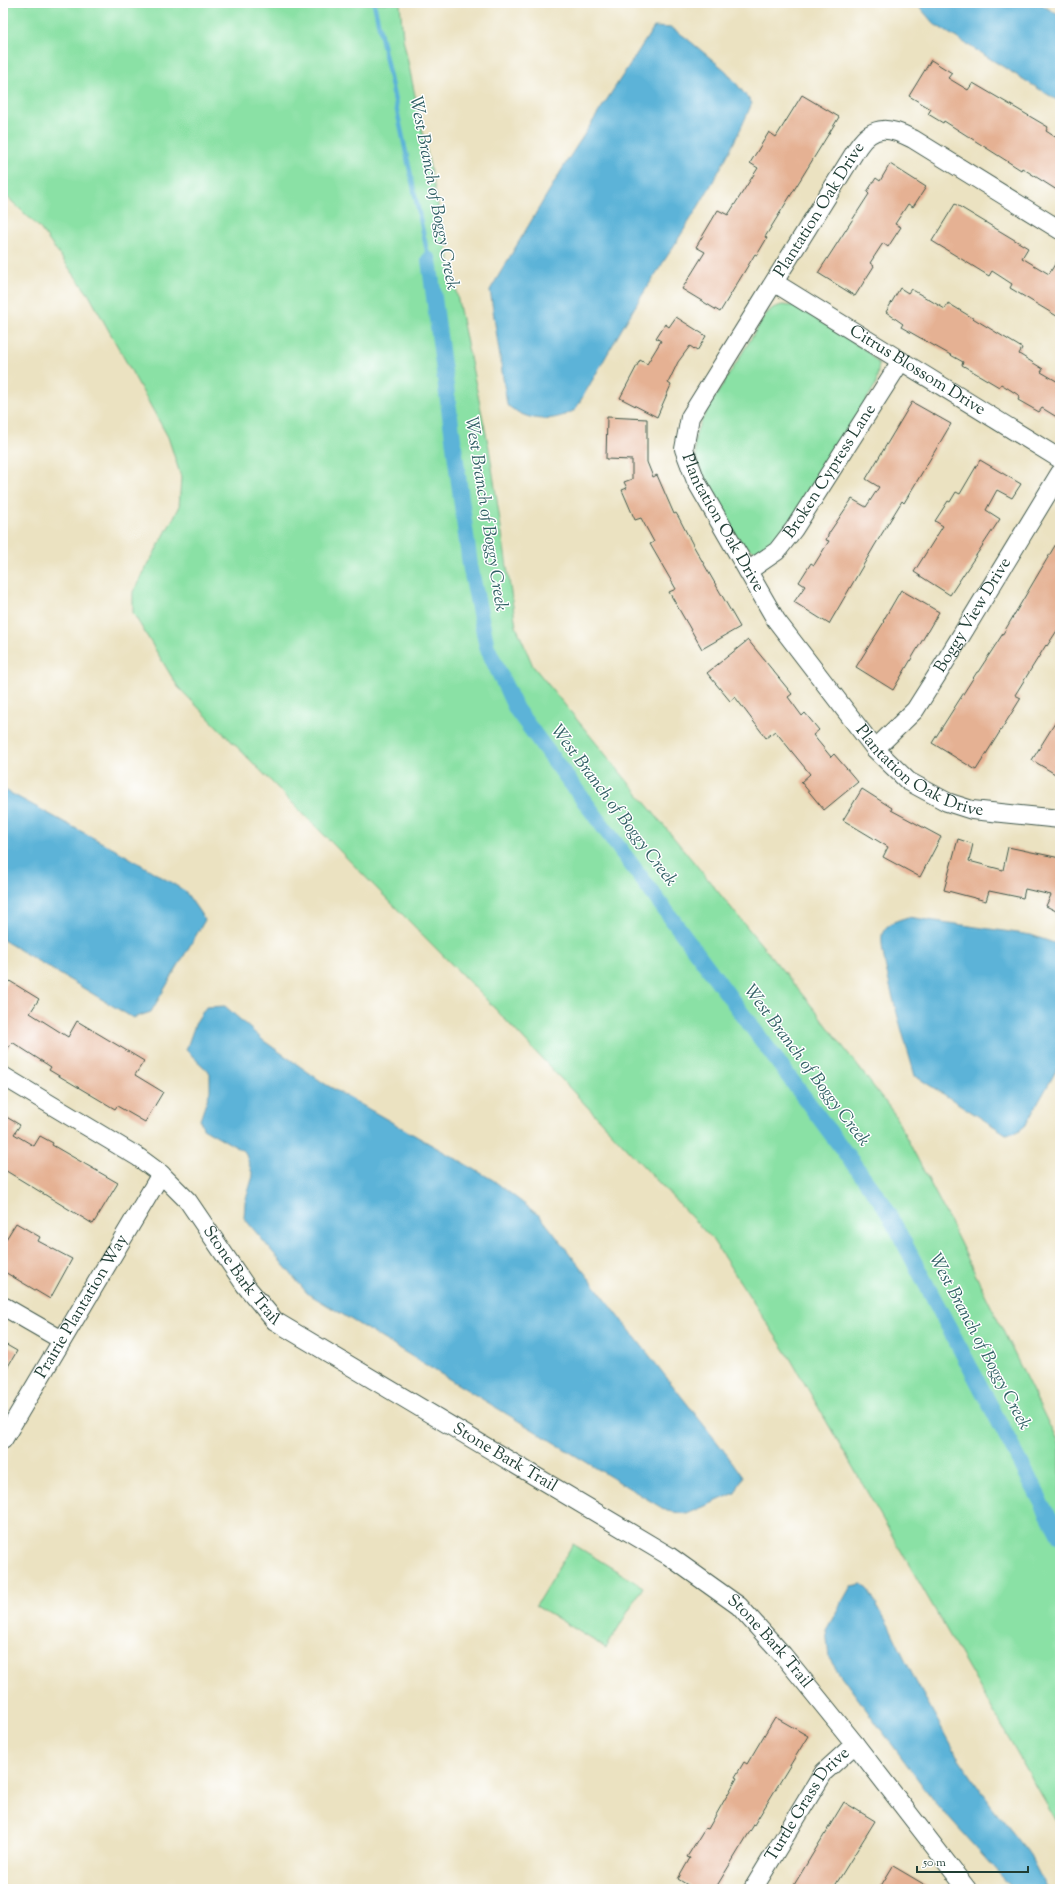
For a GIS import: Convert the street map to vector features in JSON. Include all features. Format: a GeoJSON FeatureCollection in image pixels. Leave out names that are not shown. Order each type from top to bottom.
{"type":"FeatureCollection","features":[{"type":"Feature","properties":{"kind":"street","name":"Plantation Oak Drive"},"geometry":{"type":"LineString","coordinates":[[1060,230],[913,138],[893,129],[884,129],[873,132],[863,139],[775,283],[690,417],[684,449],[696,481],[776,620],[875,749],[908,781],[947,802],[972,810],[1060,819]]}},
{"type":"Feature","properties":{"kind":"street","name":"Citrus Blossom Drive"},"geometry":{"type":"LineString","coordinates":[[775,283],[1060,459]]}},
{"type":"Feature","properties":{"kind":"street","name":"Broken Cypress Lane"},"geometry":{"type":"LineString","coordinates":[[748,571],[777,551],[794,529],[901,361]]}},
{"type":"Feature","properties":{"kind":"street","name":"Boggy View Drive"},"geometry":{"type":"LineString","coordinates":[[875,749],[915,710],[1060,473]]}},
{"type":"Feature","properties":{"kind":"street","name":"Stone Bark Trail"},"geometry":{"type":"LineString","coordinates":[[3,1076],[138,1157],[161,1174],[188,1201],[245,1285],[275,1321],[669,1556],[739,1606],[783,1655],[855,1744],[966,1889]]}},
{"type":"Feature","properties":{"kind":"street","name":"Prairie Plantation Way"},"geometry":{"type":"LineString","coordinates":[[3,1440],[161,1174]]}},
{"type":"Feature","properties":{"kind":"street"},"geometry":{"type":"LineString","coordinates":[[3,1306],[62,1340]]}},
{"type":"Feature","properties":{"kind":"street","name":"Turtle Grass Drive"},"geometry":{"type":"LineString","coordinates":[[753,1889],[824,1772],[855,1744]]}},
{"type":"Feature","properties":{"kind":"green space"},"geometry":{"type":"Polygon","coordinates":[[[3,3],[400,3],[403,38],[489,448],[516,626],[533,666],[815,1010],[893,1112],[939,1200],[1060,1447],[1060,1827],[790,1358],[712,1239],[482,995],[178,687],[133,613],[133,592],[179,508],[181,477],[168,437],[89,295],[39,227],[3,193],[3,3]]]}},
{"type":"Feature","properties":{"kind":"green space"},"geometry":{"type":"Polygon","coordinates":[[[782,305],[792,306],[802,310],[867,351],[879,364],[876,384],[782,539],[771,547],[757,551],[751,550],[740,542],[710,492],[698,464],[695,451],[695,439],[705,414],[766,314],[773,308],[782,305]]]}},
{"type":"Feature","properties":{"kind":"green space"},"geometry":{"type":"Polygon","coordinates":[[[573,1544],[643,1587],[606,1648],[536,1605],[573,1544]]]}},
{"type":"Feature","properties":{"kind":"water"},"geometry":{"type":"Polygon","coordinates":[[[916,3],[1039,3],[1060,16],[1060,102],[934,24],[916,3]]]}},
{"type":"Feature","properties":{"kind":"water"},"geometry":{"type":"Polygon","coordinates":[[[654,27],[672,28],[685,37],[726,71],[752,103],[728,154],[700,204],[639,300],[575,410],[549,419],[540,419],[523,415],[507,405],[490,290],[567,161],[654,27]]]}},
{"type":"Feature","properties":{"kind":"water"},"geometry":{"type":"Polygon","coordinates":[[[3,789],[125,855],[185,891],[205,920],[151,1012],[133,1018],[3,940],[3,789]]]}},
{"type":"Feature","properties":{"kind":"water"},"geometry":{"type":"Polygon","coordinates":[[[908,917],[1031,935],[1060,945],[1060,1064],[1025,1126],[1017,1132],[1006,1134],[915,1076],[888,978],[882,941],[883,932],[888,926],[908,917]]]}},
{"type":"Feature","properties":{"kind":"water"},"geometry":{"type":"Polygon","coordinates":[[[225,1006],[264,1041],[325,1084],[493,1180],[541,1217],[743,1477],[735,1493],[687,1514],[667,1511],[307,1293],[244,1218],[245,1202],[253,1176],[245,1152],[203,1128],[200,1120],[210,1091],[210,1073],[186,1050],[196,1022],[206,1007],[225,1006]]]}},
{"type":"Feature","properties":{"kind":"water"},"geometry":{"type":"Polygon","coordinates":[[[862,1584],[869,1591],[889,1626],[914,1678],[956,1754],[991,1805],[1028,1852],[1047,1889],[1013,1889],[937,1805],[829,1658],[826,1630],[851,1586],[862,1584]]]}},
{"type":"Feature","properties":{"kind":"building"},"geometry":{"type":"Polygon","coordinates":[[[931,60],[952,73],[948,78],[968,90],[973,83],[1048,127],[1046,131],[1060,140],[1060,192],[1022,168],[1021,170],[944,121],[943,123],[928,114],[931,109],[909,96],[931,60]]]}},
{"type":"Feature","properties":{"kind":"building"},"geometry":{"type":"Polygon","coordinates":[[[802,95],[839,117],[765,237],[767,238],[757,255],[755,254],[720,312],[682,289],[705,252],[696,247],[718,210],[728,215],[758,168],[750,163],[769,132],[776,137],[802,95]]]}},
{"type":"Feature","properties":{"kind":"building"},"geometry":{"type":"Polygon","coordinates":[[[890,164],[926,187],[913,207],[908,204],[895,224],[901,227],[888,247],[883,243],[870,263],[874,266],[855,296],[818,273],[869,194],[867,192],[876,178],[880,181],[890,164]]]}},
{"type":"Feature","properties":{"kind":"building"},"geometry":{"type":"Polygon","coordinates":[[[955,204],[1028,248],[1022,258],[1049,274],[1060,256],[1060,318],[1010,288],[1012,284],[992,271],[989,276],[932,241],[955,204]]]}},
{"type":"Feature","properties":{"kind":"building"},"geometry":{"type":"Polygon","coordinates":[[[900,288],[908,293],[911,289],[945,309],[948,303],[1022,348],[1019,354],[1043,369],[1041,372],[1060,383],[1060,419],[1042,408],[1039,412],[1018,400],[1020,396],[1001,384],[999,387],[962,365],[963,362],[901,327],[903,324],[886,312],[900,288]]]}},
{"type":"Feature","properties":{"kind":"building"},"geometry":{"type":"Polygon","coordinates":[[[676,317],[706,336],[697,351],[690,346],[678,362],[668,383],[671,385],[657,417],[620,398],[640,360],[647,364],[661,341],[656,338],[665,324],[669,327],[676,317]]]}},
{"type":"Feature","properties":{"kind":"building"},"geometry":{"type":"Polygon","coordinates":[[[912,402],[951,424],[904,503],[902,501],[875,545],[829,624],[794,602],[805,586],[799,582],[811,563],[814,565],[829,541],[826,540],[829,533],[852,499],[866,507],[879,487],[866,479],[912,402]]]}},
{"type":"Feature","properties":{"kind":"building"},"geometry":{"type":"Polygon","coordinates":[[[607,417],[647,419],[647,462],[653,477],[657,475],[674,514],[676,513],[679,518],[740,627],[702,649],[669,592],[676,589],[650,544],[654,542],[641,518],[635,520],[622,490],[627,488],[624,482],[632,479],[632,460],[606,459],[607,417]]]}},
{"type":"Feature","properties":{"kind":"building"},"geometry":{"type":"Polygon","coordinates":[[[980,460],[1021,484],[1012,498],[997,490],[986,510],[1000,519],[950,595],[914,572],[943,526],[935,521],[948,501],[950,502],[956,492],[960,494],[980,460]]]}},
{"type":"Feature","properties":{"kind":"building"},"geometry":{"type":"Polygon","coordinates":[[[1060,537],[1060,626],[1047,646],[1046,645],[1015,695],[1021,698],[976,770],[932,743],[1004,632],[1060,537]]]}},
{"type":"Feature","properties":{"kind":"building"},"geometry":{"type":"Polygon","coordinates":[[[901,590],[939,612],[893,690],[856,667],[884,622],[883,621],[901,590]]]}},
{"type":"Feature","properties":{"kind":"building"},"geometry":{"type":"Polygon","coordinates":[[[748,640],[792,694],[788,697],[802,716],[805,713],[819,730],[813,735],[831,757],[834,754],[858,782],[824,810],[801,782],[810,774],[775,731],[766,738],[735,697],[730,701],[707,673],[748,640]]]}},
{"type":"Feature","properties":{"kind":"building"},"geometry":{"type":"Polygon","coordinates":[[[1060,715],[1060,777],[1032,760],[1060,715]]]}},
{"type":"Feature","properties":{"kind":"building"},"geometry":{"type":"Polygon","coordinates":[[[862,789],[892,808],[891,810],[941,837],[920,877],[883,857],[888,847],[843,820],[862,789]]]}},
{"type":"Feature","properties":{"kind":"building"},"geometry":{"type":"Polygon","coordinates":[[[958,839],[973,844],[969,861],[1003,870],[1008,847],[1060,858],[1060,913],[1046,906],[1051,895],[1025,889],[1023,898],[989,891],[986,901],[944,890],[958,839]]]}},
{"type":"Feature","properties":{"kind":"building"},"geometry":{"type":"Polygon","coordinates":[[[8,980],[39,999],[30,1013],[68,1037],[77,1021],[144,1061],[135,1075],[163,1092],[145,1122],[117,1106],[115,1109],[49,1070],[51,1067],[12,1042],[3,1057],[3,989],[8,980]]]}},
{"type":"Feature","properties":{"kind":"building"},"geometry":{"type":"Polygon","coordinates":[[[3,1115],[20,1125],[14,1134],[34,1146],[40,1136],[53,1143],[52,1145],[118,1183],[93,1224],[3,1169],[3,1115]]]}},
{"type":"Feature","properties":{"kind":"building"},"geometry":{"type":"Polygon","coordinates":[[[16,1223],[40,1237],[38,1241],[72,1259],[50,1299],[3,1271],[3,1244],[16,1223]]]}},
{"type":"Feature","properties":{"kind":"building"},"geometry":{"type":"Polygon","coordinates":[[[3,1343],[17,1351],[3,1375],[3,1343]]]}},
{"type":"Feature","properties":{"kind":"building"},"geometry":{"type":"Polygon","coordinates":[[[775,1717],[808,1736],[715,1889],[694,1889],[678,1879],[690,1858],[687,1857],[705,1828],[708,1829],[737,1778],[735,1777],[744,1762],[747,1764],[775,1717]]]}},
{"type":"Feature","properties":{"kind":"building"},"geometry":{"type":"Polygon","coordinates":[[[844,1802],[875,1821],[833,1889],[800,1889],[794,1885],[844,1802]]]}},
{"type":"Feature","properties":{"kind":"building"},"geometry":{"type":"Polygon","coordinates":[[[893,1866],[932,1889],[879,1889],[893,1866]]]}},
{"type":"Feature","properties":{"kind":"waterway","name":"West Branch of Boggy Creek"},"geometry":{"type":"LineString","coordinates":[[374,3],[429,260]]}},
{"type":"Feature","properties":{"kind":"waterway","name":"West Branch of Boggy Creek"},"geometry":{"type":"LineString","coordinates":[[429,260],[470,565],[487,647],[516,709],[884,1205],[1060,1537]]}}]}
